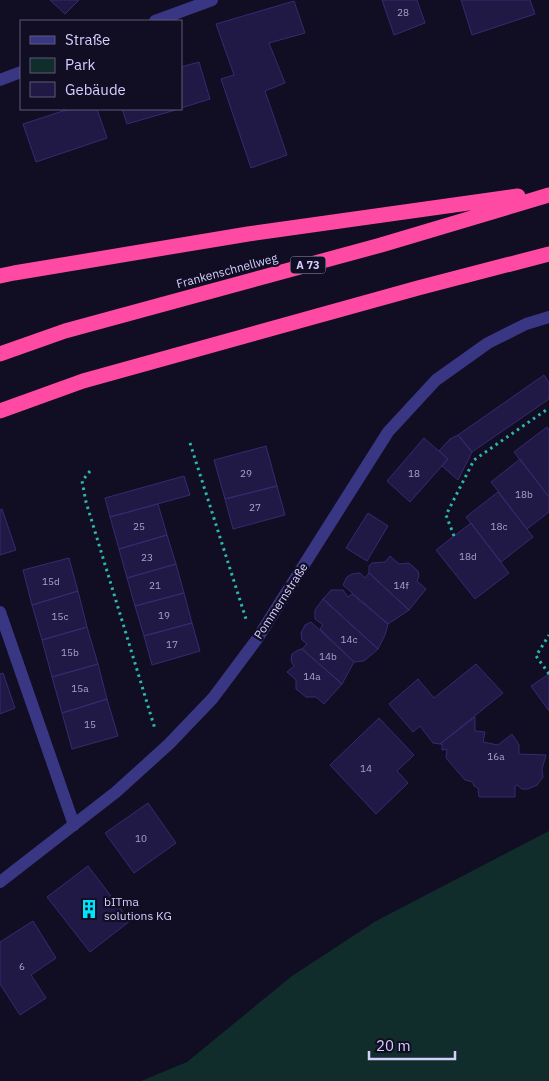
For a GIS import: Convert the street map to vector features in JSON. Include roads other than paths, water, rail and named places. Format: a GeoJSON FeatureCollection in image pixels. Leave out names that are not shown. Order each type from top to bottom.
{"type":"FeatureCollection","features":[{"type":"Feature","properties":{"kind":"highway"},"geometry":{"type":"LineString","coordinates":[[0,276],[14,272],[248,234],[549,193]]}},
{"type":"Feature","properties":{"kind":"highway","name":"Frankenschnellweg"},"geometry":{"type":"LineString","coordinates":[[0,354],[65,331],[381,245],[549,193]]}},
{"type":"Feature","properties":{"kind":"highway"},"geometry":{"type":"LineString","coordinates":[[0,412],[93,379],[418,288],[549,254]]}},
{"type":"Feature","properties":{"kind":"street"},"geometry":{"type":"LineString","coordinates":[[157,20],[185,5],[212,0]]}},
{"type":"Feature","properties":{"kind":"street"},"geometry":{"type":"LineString","coordinates":[[0,80],[20,72]]}},
{"type":"Feature","properties":{"kind":"street","name":"Pommernstraße"},"geometry":{"type":"LineString","coordinates":[[0,882],[116,792],[169,744],[212,698],[257,639],[388,432],[436,380],[488,343],[526,324],[549,317]]}},
{"type":"Feature","properties":{"kind":"street"},"geometry":{"type":"LineString","coordinates":[[0,612],[74,825]]}},
{"type":"Feature","properties":{"kind":"place","name":"bITma solutions KG"},"geometry":{"type":"Point","coordinates":[89,909]}}]}
